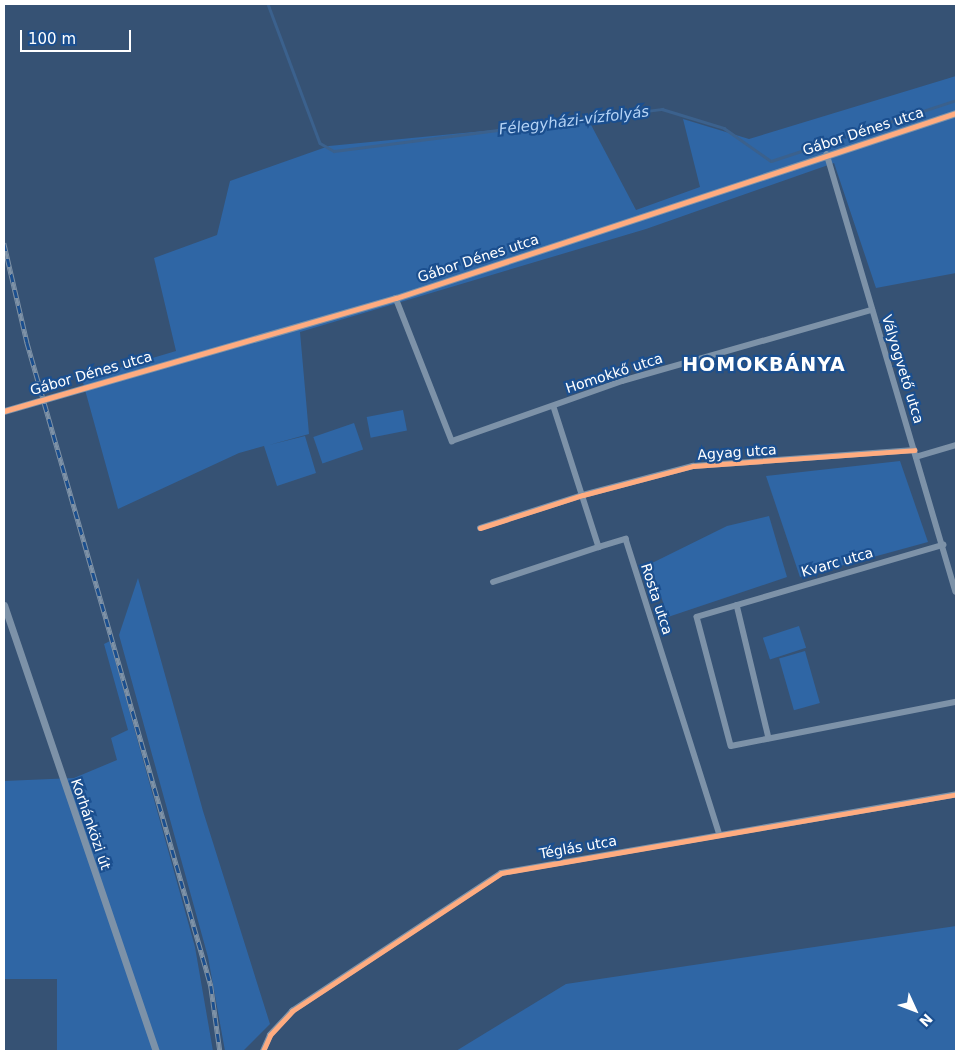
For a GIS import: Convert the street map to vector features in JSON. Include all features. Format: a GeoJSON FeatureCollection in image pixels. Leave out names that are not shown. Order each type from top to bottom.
{"type":"FeatureCollection","features":[{"type":"Feature","properties":{"kind":"street","name":"Gábor Dénes utca"},"geometry":{"type":"LineString","coordinates":[[4,411],[396,298],[827,154],[956,113]]}},
{"type":"Feature","properties":{"kind":"street","name":"Vályogvető utca"},"geometry":{"type":"LineString","coordinates":[[827,154],[872,310],[944,545],[956,591]]}},
{"type":"Feature","properties":{"kind":"street","name":"Homokkő utca"},"geometry":{"type":"LineString","coordinates":[[396,298],[452,441],[554,407],[622,381],[872,310]]}},
{"type":"Feature","properties":{"kind":"street"},"geometry":{"type":"LineString","coordinates":[[493,582],[599,548],[554,407]]}},
{"type":"Feature","properties":{"kind":"street","name":"Agyag utca"},"geometry":{"type":"LineString","coordinates":[[480,528],[583,495],[693,466],[915,453],[956,445]]}},
{"type":"Feature","properties":{"kind":"street","name":"Rosta utca"},"geometry":{"type":"LineString","coordinates":[[599,548],[626,539],[718,833]]}},
{"type":"Feature","properties":{"kind":"street","name":"Kvarc utca"},"geometry":{"type":"LineString","coordinates":[[769,738],[731,746],[697,617],[944,545]]}},
{"type":"Feature","properties":{"kind":"street","name":"Korhánközi út"},"geometry":{"type":"LineString","coordinates":[[4,605],[156,1051]]}},
{"type":"Feature","properties":{"kind":"street"},"geometry":{"type":"LineString","coordinates":[[737,605],[769,738],[956,702]]}},
{"type":"Feature","properties":{"kind":"street","name":"Téglás utca"},"geometry":{"type":"LineString","coordinates":[[263,1051],[270,1035],[292,1011],[501,873],[718,833],[956,794]]}},
{"type":"Feature","properties":{"kind":"shaded area"},"geometry":{"type":"Polygon","coordinates":[[[956,76],[956,273],[876,288],[834,163],[646,229],[300,332],[309,434],[269,445],[305,436],[316,473],[277,486],[264,446],[239,453],[118,509],[82,379],[176,351],[154,258],[217,235],[230,181],[329,146],[589,121],[636,210],[700,187],[683,119],[749,139],[956,76]]]}},
{"type":"Feature","properties":{"kind":"shaded area"},"geometry":{"type":"Polygon","coordinates":[[[403,410],[407,431],[371,438],[367,417],[403,410]]]}},
{"type":"Feature","properties":{"kind":"shaded area"},"geometry":{"type":"Polygon","coordinates":[[[354,423],[363,449],[322,463],[313,437],[354,423]]]}},
{"type":"Feature","properties":{"kind":"shaded area"},"geometry":{"type":"Polygon","coordinates":[[[900,461],[928,542],[800,577],[766,476],[900,461]]]}},
{"type":"Feature","properties":{"kind":"shaded area"},"geometry":{"type":"Polygon","coordinates":[[[769,516],[787,577],[668,617],[650,564],[727,526],[769,516]]]}},
{"type":"Feature","properties":{"kind":"shaded area"},"geometry":{"type":"Polygon","coordinates":[[[138,578],[203,811],[270,1024],[243,1051],[225,1051],[208,957],[119,635],[138,578]]]}},
{"type":"Feature","properties":{"kind":"shaded area"},"geometry":{"type":"Polygon","coordinates":[[[799,626],[806,648],[770,660],[763,638],[799,626]]]}},
{"type":"Feature","properties":{"kind":"shaded area"},"geometry":{"type":"Polygon","coordinates":[[[110,641],[195,947],[213,1051],[57,1051],[57,979],[4,979],[4,781],[74,778],[117,760],[111,738],[128,730],[104,644],[110,641]]]}},
{"type":"Feature","properties":{"kind":"shaded area"},"geometry":{"type":"Polygon","coordinates":[[[805,651],[820,703],[794,710],[779,658],[805,651]]]}},
{"type":"Feature","properties":{"kind":"shaded area"},"geometry":{"type":"Polygon","coordinates":[[[956,926],[956,1051],[456,1051],[566,984],[956,926]]]}},
{"type":"Feature","properties":{"kind":"waterway","name":"Félegyházi-vízfolyás"},"geometry":{"type":"LineString","coordinates":[[268,4],[320,143],[334,151],[662,109],[724,128],[771,161],[956,100]]}},
{"type":"Feature","properties":{"kind":"railway"},"geometry":{"type":"LineString","coordinates":[[4,243],[27,342],[211,986],[220,1051]]}},
{"type":"Feature","properties":{"kind":"cycle path"},"geometry":{"type":"LineString","coordinates":[[4,411],[396,298],[956,113]]}},
{"type":"Feature","properties":{"kind":"cycle path"},"geometry":{"type":"LineString","coordinates":[[480,528],[583,495],[693,466],[914,450]]}},
{"type":"Feature","properties":{"kind":"cycle path"},"geometry":{"type":"LineString","coordinates":[[263,1051],[270,1035],[292,1011],[501,873],[956,794]]}},
{"type":"Feature","properties":{"kind":"district","name":"HOMOKBÁNYA"},"geometry":{"type":"Point","coordinates":[764,365]}}]}
